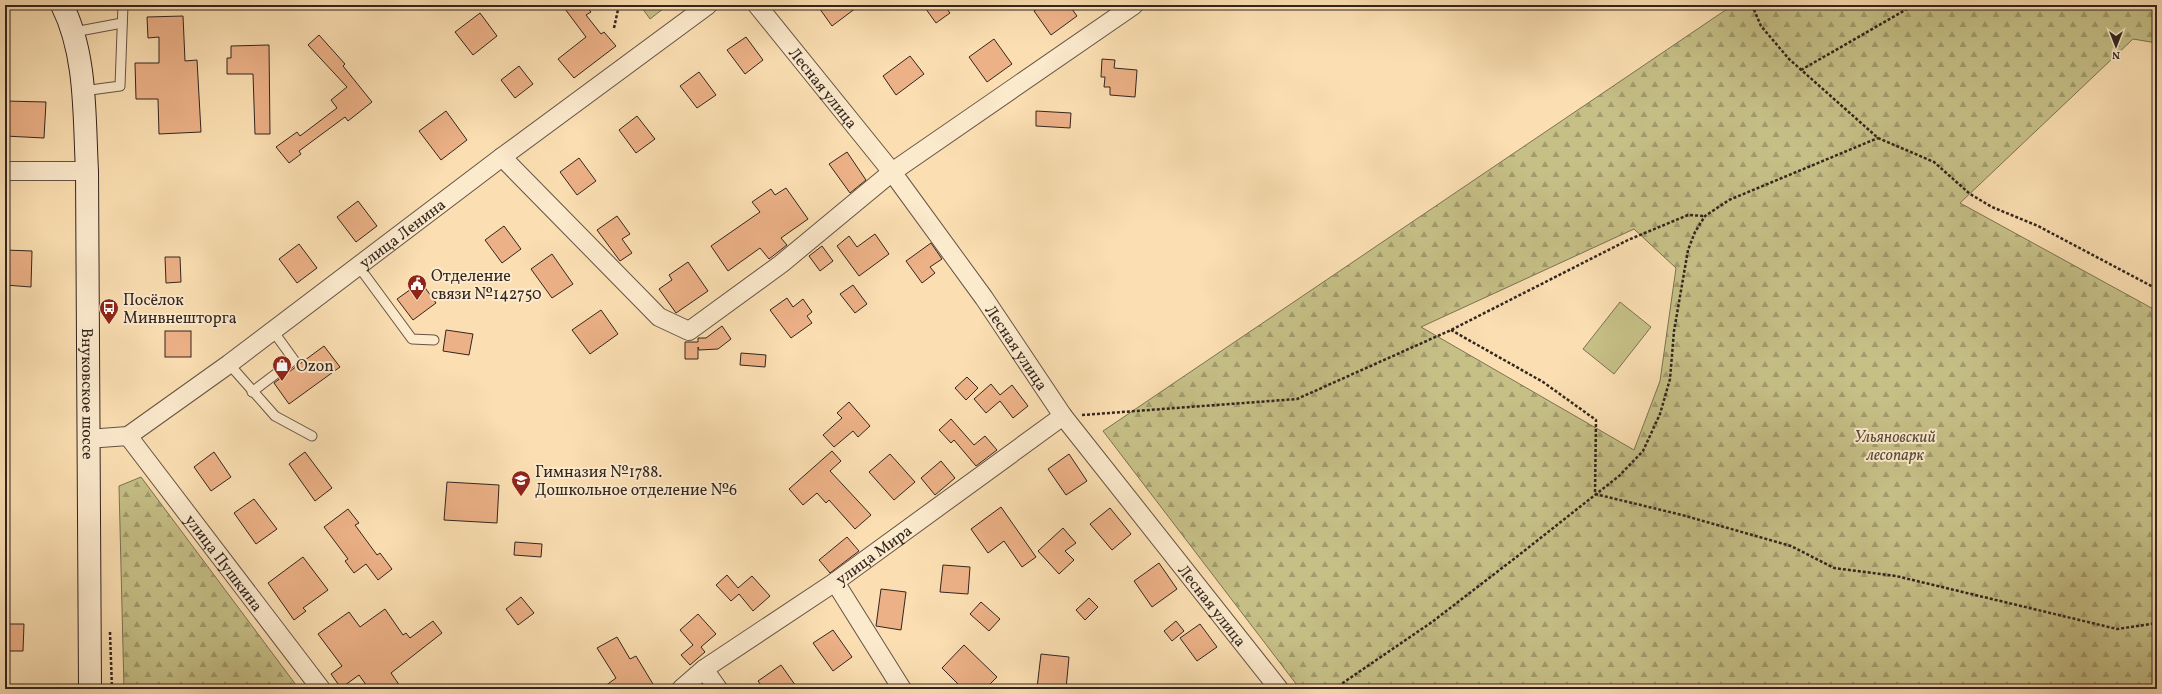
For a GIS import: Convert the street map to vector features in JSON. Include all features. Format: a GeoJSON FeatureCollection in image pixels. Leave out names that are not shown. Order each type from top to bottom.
{"type":"FeatureCollection","features":[{"type":"Feature","properties":{"kind":"main road","name":"Внуковское шоссе"},"geometry":{"type":"LineString","coordinates":[[62,5],[74,32],[83,91],[87,171],[87,439],[90,689]]}},
{"type":"Feature","properties":{"kind":"street","name":"улица Ленина"},"geometry":{"type":"LineString","coordinates":[[128,436],[229,364],[359,267],[502,157],[708,5]]}},
{"type":"Feature","properties":{"kind":"street","name":"Лесная улица"},"geometry":{"type":"LineString","coordinates":[[757,5],[892,172],[984,298],[1064,416],[1279,689]]}},
{"type":"Feature","properties":{"kind":"street"},"geometry":{"type":"LineString","coordinates":[[502,157],[659,317],[689,331],[781,264],[892,172],[1134,5]]}},
{"type":"Feature","properties":{"kind":"street"},"geometry":{"type":"LineString","coordinates":[[5,171],[87,171]]}},
{"type":"Feature","properties":{"kind":"street","name":"улица Мира"},"geometry":{"type":"LineString","coordinates":[[680,689],[704,669],[835,582],[1064,416]]}},
{"type":"Feature","properties":{"kind":"street"},"geometry":{"type":"LineString","coordinates":[[87,439],[128,436]]}},
{"type":"Feature","properties":{"kind":"street","name":"улица Пушкина"},"geometry":{"type":"LineString","coordinates":[[128,436],[321,689]]}},
{"type":"Feature","properties":{"kind":"street"},"geometry":{"type":"LineString","coordinates":[[835,582],[902,689]]}},
{"type":"Feature","properties":{"kind":"street"},"geometry":{"type":"LineString","coordinates":[[704,669],[718,689]]}},
{"type":"Feature","properties":{"kind":"lane"},"geometry":{"type":"LineString","coordinates":[[83,91],[120,86],[123,5]]}},
{"type":"Feature","properties":{"kind":"lane"},"geometry":{"type":"LineString","coordinates":[[74,32],[122,23]]}},
{"type":"Feature","properties":{"kind":"lane"},"geometry":{"type":"LineString","coordinates":[[359,267],[412,339],[434,340]]}},
{"type":"Feature","properties":{"kind":"lane"},"geometry":{"type":"LineString","coordinates":[[252,392],[294,360],[273,331]]}},
{"type":"Feature","properties":{"kind":"lane"},"geometry":{"type":"LineString","coordinates":[[229,364],[252,392],[275,416],[312,436]]}},
{"type":"Feature","properties":{"kind":"path"},"geometry":{"type":"LineString","coordinates":[[614,28],[619,5]]}},
{"type":"Feature","properties":{"kind":"path"},"geometry":{"type":"LineString","coordinates":[[1752,5],[1761,26],[1789,59],[1878,138],[1934,162],[1970,194],[1992,207],[2038,226],[2157,289]]}},
{"type":"Feature","properties":{"kind":"path"},"geometry":{"type":"LineString","coordinates":[[1801,70],[1914,5]]}},
{"type":"Feature","properties":{"kind":"path"},"geometry":{"type":"LineString","coordinates":[[1334,689],[1432,622],[1619,476],[1643,451],[1660,414],[1670,379],[1674,331],[1688,250],[1695,232],[1705,216],[1729,200],[1878,138]]}},
{"type":"Feature","properties":{"kind":"path"},"geometry":{"type":"LineString","coordinates":[[1064,416],[1296,399],[1451,330],[1628,240],[1688,215],[1705,216]]}},
{"type":"Feature","properties":{"kind":"path"},"geometry":{"type":"LineString","coordinates":[[1451,330],[1542,382],[1596,420],[1596,494]]}},
{"type":"Feature","properties":{"kind":"path"},"geometry":{"type":"LineString","coordinates":[[1596,494],[1682,515],[1792,546],[1834,568],[1896,576],[2117,629],[2157,623]]}},
{"type":"Feature","properties":{"kind":"green space"},"geometry":{"type":"Polygon","coordinates":[[[640,5],[668,5],[650,19],[640,5]]]}},
{"type":"Feature","properties":{"kind":"green space","name":"Ульяновский лесопарк"},"geometry":{"type":"Polygon","coordinates":[[[1733,5],[2157,5],[2157,43],[2133,39],[1960,203],[2157,311],[2157,689],[1300,689],[1103,431],[1733,5]],[[1634,229],[1421,327],[1634,450],[1660,381],[1676,268],[1634,229]]]}},
{"type":"Feature","properties":{"kind":"green space"},"geometry":{"type":"Polygon","coordinates":[[[1620,302],[1651,327],[1614,374],[1583,349],[1620,302]]]}},
{"type":"Feature","properties":{"kind":"green space"},"geometry":{"type":"Polygon","coordinates":[[[141,477],[299,689],[124,689],[119,486],[141,477]]]}},
{"type":"Feature","properties":{"kind":"building"},"geometry":{"type":"Polygon","coordinates":[[[562,5],[585,5],[591,12],[586,15],[601,34],[604,32],[616,46],[574,78],[558,59],[586,37],[562,5]]]}},
{"type":"Feature","properties":{"kind":"building"},"geometry":{"type":"Polygon","coordinates":[[[817,5],[860,5],[832,26],[817,5]]]}},
{"type":"Feature","properties":{"kind":"building"},"geometry":{"type":"Polygon","coordinates":[[[923,5],[944,5],[950,13],[936,23],[923,5]]]}},
{"type":"Feature","properties":{"kind":"building"},"geometry":{"type":"Polygon","coordinates":[[[1043,5],[1069,5],[1077,16],[1051,35],[1034,11],[1043,5]]]}},
{"type":"Feature","properties":{"kind":"building"},"geometry":{"type":"Polygon","coordinates":[[[480,13],[497,36],[473,55],[455,32],[480,13]]]}},
{"type":"Feature","properties":{"kind":"building"},"geometry":{"type":"Polygon","coordinates":[[[183,16],[185,61],[197,60],[201,132],[159,134],[158,99],[136,99],[135,63],[159,63],[159,37],[148,38],[147,17],[183,16]]]}},
{"type":"Feature","properties":{"kind":"building"},"geometry":{"type":"Polygon","coordinates":[[[319,35],[345,64],[343,66],[372,102],[348,121],[345,117],[299,151],[301,154],[289,163],[276,147],[297,132],[300,136],[337,108],[331,100],[347,87],[308,45],[319,35]]]}},
{"type":"Feature","properties":{"kind":"building"},"geometry":{"type":"Polygon","coordinates":[[[746,37],[763,60],[745,74],[727,50],[746,37]]]}},
{"type":"Feature","properties":{"kind":"building"},"geometry":{"type":"Polygon","coordinates":[[[994,39],[1012,64],[987,82],[969,57],[994,39]]]}},
{"type":"Feature","properties":{"kind":"building"},"geometry":{"type":"Polygon","coordinates":[[[269,45],[270,134],[255,134],[253,74],[227,74],[227,58],[231,58],[231,46],[269,45]]]}},
{"type":"Feature","properties":{"kind":"building"},"geometry":{"type":"Polygon","coordinates":[[[910,56],[924,74],[896,95],[883,76],[910,56]]]}},
{"type":"Feature","properties":{"kind":"building"},"geometry":{"type":"Polygon","coordinates":[[[1102,59],[1115,60],[1114,68],[1137,70],[1135,97],[1110,95],[1110,87],[1104,87],[1105,77],[1101,77],[1102,59]]]}},
{"type":"Feature","properties":{"kind":"building"},"geometry":{"type":"Polygon","coordinates":[[[519,66],[533,84],[515,98],[501,80],[519,66]]]}},
{"type":"Feature","properties":{"kind":"building"},"geometry":{"type":"Polygon","coordinates":[[[699,72],[716,95],[697,108],[680,86],[699,72]]]}},
{"type":"Feature","properties":{"kind":"building"},"geometry":{"type":"Polygon","coordinates":[[[5,101],[46,102],[44,138],[5,136],[5,101]]]}},
{"type":"Feature","properties":{"kind":"building"},"geometry":{"type":"Polygon","coordinates":[[[446,111],[467,140],[441,160],[419,131],[446,111]]]}},
{"type":"Feature","properties":{"kind":"building"},"geometry":{"type":"Polygon","coordinates":[[[1036,111],[1071,113],[1070,128],[1036,126],[1036,111]]]}},
{"type":"Feature","properties":{"kind":"building"},"geometry":{"type":"Polygon","coordinates":[[[637,116],[655,139],[636,153],[619,130],[637,116]]]}},
{"type":"Feature","properties":{"kind":"building"},"geometry":{"type":"Polygon","coordinates":[[[847,152],[866,180],[850,193],[829,164],[847,152]]]}},
{"type":"Feature","properties":{"kind":"building"},"geometry":{"type":"Polygon","coordinates":[[[579,158],[596,181],[577,195],[560,172],[579,158]]]}},
{"type":"Feature","properties":{"kind":"building"},"geometry":{"type":"Polygon","coordinates":[[[786,188],[808,219],[781,238],[787,245],[769,259],[760,248],[728,271],[711,246],[760,212],[752,202],[771,189],[775,195],[786,188]]]}},
{"type":"Feature","properties":{"kind":"building"},"geometry":{"type":"Polygon","coordinates":[[[358,201],[377,226],[356,242],[337,217],[358,201]]]}},
{"type":"Feature","properties":{"kind":"building"},"geometry":{"type":"Polygon","coordinates":[[[617,216],[630,234],[622,239],[632,253],[620,261],[597,230],[617,216]]]}},
{"type":"Feature","properties":{"kind":"building"},"geometry":{"type":"Polygon","coordinates":[[[504,226],[521,249],[502,263],[485,240],[504,226]]]}},
{"type":"Feature","properties":{"kind":"building"},"geometry":{"type":"Polygon","coordinates":[[[875,234],[889,254],[859,276],[837,246],[849,236],[857,247],[875,234]]]}},
{"type":"Feature","properties":{"kind":"building"},"geometry":{"type":"Polygon","coordinates":[[[931,243],[942,259],[930,267],[935,273],[922,283],[906,261],[931,243]]]}},
{"type":"Feature","properties":{"kind":"building"},"geometry":{"type":"Polygon","coordinates":[[[299,244],[317,268],[297,283],[279,259],[299,244]]]}},
{"type":"Feature","properties":{"kind":"building"},"geometry":{"type":"Polygon","coordinates":[[[822,246],[833,261],[820,271],[809,256],[822,246]]]}},
{"type":"Feature","properties":{"kind":"building"},"geometry":{"type":"Polygon","coordinates":[[[5,250],[32,251],[31,287],[5,285],[5,250]]]}},
{"type":"Feature","properties":{"kind":"building"},"geometry":{"type":"Polygon","coordinates":[[[552,254],[573,284],[552,298],[531,269],[552,254]]]}},
{"type":"Feature","properties":{"kind":"building"},"geometry":{"type":"Polygon","coordinates":[[[165,257],[180,257],[181,282],[166,283],[165,257]]]}},
{"type":"Feature","properties":{"kind":"building"},"geometry":{"type":"Polygon","coordinates":[[[688,262],[708,291],[676,313],[659,289],[672,280],[669,275],[688,262]]]}},
{"type":"Feature","properties":{"kind":"building","name":"Отделение связи №142750"},"geometry":{"type":"Polygon","coordinates":[[[421,282],[436,303],[413,320],[397,299],[421,282]]]}},
{"type":"Feature","properties":{"kind":"building"},"geometry":{"type":"Polygon","coordinates":[[[853,285],[867,304],[855,313],[840,294],[853,285]]]}},
{"type":"Feature","properties":{"kind":"building"},"geometry":{"type":"Polygon","coordinates":[[[787,298],[793,307],[803,299],[812,312],[807,316],[812,323],[791,338],[770,310],[787,298]]]}},
{"type":"Feature","properties":{"kind":"building"},"geometry":{"type":"Polygon","coordinates":[[[601,310],[618,334],[590,354],[572,330],[601,310]]]}},
{"type":"Feature","properties":{"kind":"building"},"geometry":{"type":"Polygon","coordinates":[[[722,326],[731,339],[718,349],[699,350],[698,347],[698,359],[685,359],[685,342],[698,342],[698,338],[706,338],[722,326]]]}},
{"type":"Feature","properties":{"kind":"building"},"geometry":{"type":"Polygon","coordinates":[[[446,330],[473,334],[469,355],[443,351],[446,330]]]}},
{"type":"Feature","properties":{"kind":"building"},"geometry":{"type":"Polygon","coordinates":[[[165,331],[191,331],[191,357],[165,357],[165,331]]]}},
{"type":"Feature","properties":{"kind":"building"},"geometry":{"type":"Polygon","coordinates":[[[324,346],[340,367],[289,404],[274,383],[324,346]]]}},
{"type":"Feature","properties":{"kind":"building"},"geometry":{"type":"Polygon","coordinates":[[[741,353],[766,355],[765,367],[740,365],[741,353]]]}},
{"type":"Feature","properties":{"kind":"building"},"geometry":{"type":"Polygon","coordinates":[[[967,377],[978,388],[966,400],[955,388],[967,377]]]}},
{"type":"Feature","properties":{"kind":"building"},"geometry":{"type":"Polygon","coordinates":[[[991,384],[1000,395],[1012,385],[1028,406],[1013,418],[1000,401],[986,413],[974,399],[991,384]]]}},
{"type":"Feature","properties":{"kind":"building"},"geometry":{"type":"Polygon","coordinates":[[[849,402],[870,426],[858,437],[853,431],[834,447],[823,435],[842,418],[837,413],[849,402]]]}},
{"type":"Feature","properties":{"kind":"building"},"geometry":{"type":"Polygon","coordinates":[[[951,419],[974,445],[985,436],[997,450],[976,466],[954,440],[951,443],[939,430],[951,419]]]}},
{"type":"Feature","properties":{"kind":"building"},"geometry":{"type":"Polygon","coordinates":[[[832,451],[841,461],[830,471],[871,515],[855,529],[829,500],[826,503],[817,493],[803,505],[789,489],[832,451]]]}},
{"type":"Feature","properties":{"kind":"building"},"geometry":{"type":"Polygon","coordinates":[[[214,452],[231,477],[211,491],[194,467],[214,452]]]}},
{"type":"Feature","properties":{"kind":"building"},"geometry":{"type":"Polygon","coordinates":[[[305,452],[332,488],[315,501],[289,464],[305,452]]]}},
{"type":"Feature","properties":{"kind":"building"},"geometry":{"type":"Polygon","coordinates":[[[890,454],[915,482],[894,500],[869,472],[890,454]]]}},
{"type":"Feature","properties":{"kind":"building"},"geometry":{"type":"Polygon","coordinates":[[[1069,454],[1087,481],[1066,495],[1048,469],[1069,454]]]}},
{"type":"Feature","properties":{"kind":"building"},"geometry":{"type":"Polygon","coordinates":[[[941,461],[955,478],[935,495],[921,478],[941,461]]]}},
{"type":"Feature","properties":{"kind":"building"},"geometry":{"type":"Polygon","coordinates":[[[447,482],[499,485],[497,523],[444,520],[447,482]]]}},
{"type":"Feature","properties":{"kind":"building"},"geometry":{"type":"Polygon","coordinates":[[[254,499],[277,529],[256,544],[234,513],[254,499]]]}},
{"type":"Feature","properties":{"kind":"building"},"geometry":{"type":"Polygon","coordinates":[[[1001,507],[1036,557],[1022,567],[1004,541],[988,553],[971,529],[1001,507]]]}},
{"type":"Feature","properties":{"kind":"building"},"geometry":{"type":"Polygon","coordinates":[[[1110,508],[1131,534],[1112,550],[1090,524],[1110,508]]]}},
{"type":"Feature","properties":{"kind":"building"},"geometry":{"type":"Polygon","coordinates":[[[348,509],[359,523],[355,525],[377,555],[380,553],[392,569],[378,580],[366,564],[354,573],[345,561],[348,559],[324,527],[348,509]]]}},
{"type":"Feature","properties":{"kind":"building"},"geometry":{"type":"Polygon","coordinates":[[[1063,528],[1076,543],[1065,551],[1074,560],[1059,574],[1038,551],[1063,528]]]}},
{"type":"Feature","properties":{"kind":"building"},"geometry":{"type":"Polygon","coordinates":[[[847,537],[859,551],[830,573],[819,560],[847,537]]]}},
{"type":"Feature","properties":{"kind":"building"},"geometry":{"type":"Polygon","coordinates":[[[515,542],[542,544],[541,557],[514,555],[515,542]]]}},
{"type":"Feature","properties":{"kind":"building"},"geometry":{"type":"Polygon","coordinates":[[[303,557],[328,590],[303,608],[306,611],[294,620],[268,583],[303,557]]]}},
{"type":"Feature","properties":{"kind":"building"},"geometry":{"type":"Polygon","coordinates":[[[1159,563],[1177,589],[1152,607],[1134,581],[1159,563]]]}},
{"type":"Feature","properties":{"kind":"building"},"geometry":{"type":"Polygon","coordinates":[[[943,565],[970,567],[968,594],[940,592],[943,565]]]}},
{"type":"Feature","properties":{"kind":"building"},"geometry":{"type":"Polygon","coordinates":[[[727,575],[738,588],[752,576],[770,596],[753,611],[739,594],[731,601],[716,585],[727,575]]]}},
{"type":"Feature","properties":{"kind":"building"},"geometry":{"type":"Polygon","coordinates":[[[881,589],[906,592],[901,630],[876,626],[881,589]]]}},
{"type":"Feature","properties":{"kind":"building"},"geometry":{"type":"Polygon","coordinates":[[[521,597],[534,613],[518,625],[506,609],[521,597]]]}},
{"type":"Feature","properties":{"kind":"building"},"geometry":{"type":"Polygon","coordinates":[[[1089,598],[1098,607],[1085,620],[1076,610],[1089,598]]]}},
{"type":"Feature","properties":{"kind":"building"},"geometry":{"type":"Polygon","coordinates":[[[981,602],[1000,619],[989,631],[970,614],[981,602]]]}},
{"type":"Feature","properties":{"kind":"building"},"geometry":{"type":"Polygon","coordinates":[[[385,609],[403,635],[406,633],[410,638],[433,621],[442,633],[391,673],[402,689],[369,689],[359,675],[341,688],[331,674],[342,666],[318,634],[349,612],[360,627],[385,609]]]}},
{"type":"Feature","properties":{"kind":"building"},"geometry":{"type":"Polygon","coordinates":[[[698,614],[716,634],[701,647],[705,652],[690,665],[681,655],[693,645],[680,630],[698,614]]]}},
{"type":"Feature","properties":{"kind":"building"},"geometry":{"type":"Polygon","coordinates":[[[1176,621],[1184,631],[1172,641],[1164,631],[1176,621]]]}},
{"type":"Feature","properties":{"kind":"building"},"geometry":{"type":"Polygon","coordinates":[[[5,624],[24,624],[23,651],[5,651],[5,624]]]}},
{"type":"Feature","properties":{"kind":"building"},"geometry":{"type":"Polygon","coordinates":[[[1200,624],[1217,647],[1197,661],[1180,638],[1200,624]]]}},
{"type":"Feature","properties":{"kind":"building"},"geometry":{"type":"Polygon","coordinates":[[[833,630],[852,657],[833,671],[813,643],[833,630]]]}},
{"type":"Feature","properties":{"kind":"building"},"geometry":{"type":"Polygon","coordinates":[[[617,637],[630,659],[636,656],[656,689],[601,689],[616,678],[597,648],[617,637]]]}},
{"type":"Feature","properties":{"kind":"building"},"geometry":{"type":"Polygon","coordinates":[[[964,645],[997,677],[985,689],[963,689],[942,668],[964,645]]]}},
{"type":"Feature","properties":{"kind":"building"},"geometry":{"type":"Polygon","coordinates":[[[1041,654],[1069,657],[1066,689],[1037,688],[1041,654]]]}},
{"type":"Feature","properties":{"kind":"building"},"geometry":{"type":"Polygon","coordinates":[[[781,665],[798,689],[764,689],[758,681],[781,665]]]}},
{"type":"Feature","properties":{"kind":"place","name":"Отделение связи №142750"},"geometry":{"type":"Point","coordinates":[417,301]}},
{"type":"Feature","properties":{"kind":"place","name":"Посёлок Минвнешторга"},"geometry":{"type":"Point","coordinates":[109,325]}},
{"type":"Feature","properties":{"kind":"place","name":"Ozon"},"geometry":{"type":"Point","coordinates":[282,382]}},
{"type":"Feature","properties":{"kind":"place","name":"Гимназия №1788. Дошкольное отделение №6"},"geometry":{"type":"Point","coordinates":[521,497]}}]}
